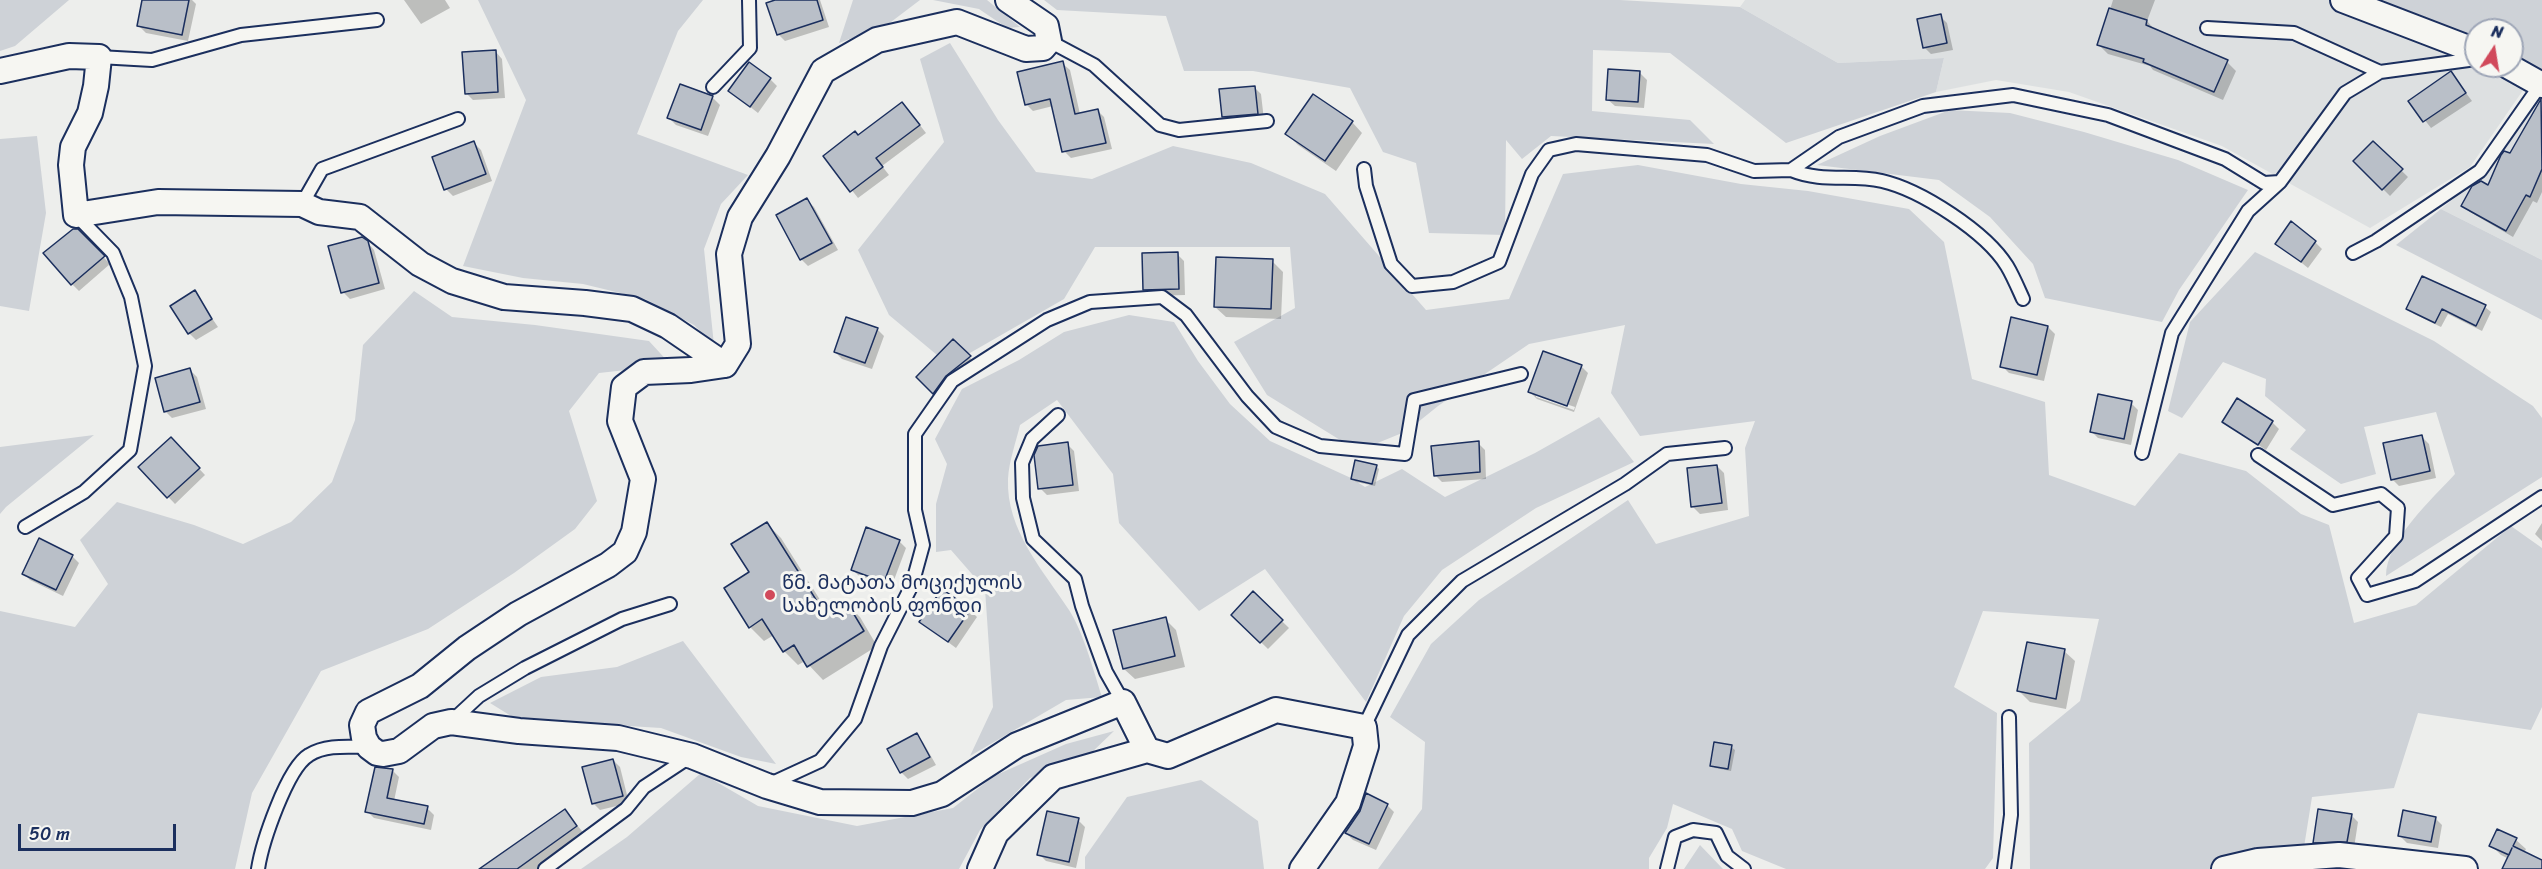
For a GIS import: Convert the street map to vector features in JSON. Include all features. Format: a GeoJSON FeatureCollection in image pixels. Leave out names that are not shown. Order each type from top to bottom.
{"type":"FeatureCollection","features":[{"type":"Feature","properties":{"kind":"street"},"geometry":{"type":"LineString","coordinates":[[1008,0],[1046,26],[1049,41],[1044,48],[1026,49],[957,22],[877,40],[823,71],[778,156],[740,217],[729,254],[738,344],[724,365],[691,370],[644,372],[624,387],[620,421],[643,479],[634,532],[625,552],[608,565],[518,614],[467,648],[420,686],[368,712],[362,725],[364,738],[369,747],[377,753],[394,753],[407,747],[433,726],[451,722],[519,731],[618,738],[692,756],[767,786],[820,802],[912,803],[942,794],[1017,746],[1123,702],[1147,750]]}},
{"type":"Feature","properties":{"kind":"street"},"geometry":{"type":"LineString","coordinates":[[2343,0],[2464,46]]}},
{"type":"Feature","properties":{"kind":"street"},"geometry":{"type":"LineString","coordinates":[[0,71],[69,56],[99,57],[90,113],[73,147],[71,165],[76,215],[158,202],[302,204],[319,212],[360,217],[420,264],[452,281],[504,297],[632,309],[668,326],[724,365]]}},
{"type":"Feature","properties":{"kind":"street"},"geometry":{"type":"LineString","coordinates":[[2524,75],[2541,84]]}},
{"type":"Feature","properties":{"kind":"street"},"geometry":{"type":"LineString","coordinates":[[980,869],[996,833],[1053,777],[1147,750],[1168,756],[1276,710],[1364,727],[1366,746],[1348,803],[1302,869]]}},
{"type":"Feature","properties":{"kind":"street"},"geometry":{"type":"LineString","coordinates":[[2224,869],[2258,861],[2339,855],[2465,869]]}},
{"type":"Feature","properties":{"kind":"lane"},"geometry":{"type":"LineString","coordinates":[[713,87],[750,48],[749,0]]}},
{"type":"Feature","properties":{"kind":"lane"},"geometry":{"type":"LineString","coordinates":[[99,57],[152,60],[241,35],[377,20]]}},
{"type":"Feature","properties":{"kind":"lane"},"geometry":{"type":"LineString","coordinates":[[2207,28],[2294,33],[2380,72]]}},
{"type":"Feature","properties":{"kind":"lane"},"geometry":{"type":"LineString","coordinates":[[1049,41],[1094,65],[1161,125],[1179,130],[1267,121]]}},
{"type":"Feature","properties":{"kind":"lane"},"geometry":{"type":"LineString","coordinates":[[2142,453],[2172,333],[2248,211],[2280,182],[2345,93],[2380,72],[2464,61]]}},
{"type":"Feature","properties":{"kind":"lane"},"geometry":{"type":"LineString","coordinates":[[2353,253],[2376,241],[2480,171],[2541,84]]}},
{"type":"Feature","properties":{"kind":"lane"},"geometry":{"type":"LineString","coordinates":[[1791,170],[1839,137],[1923,106],[2013,95],[2108,115],[2225,159],[2264,183],[2280,182]]}},
{"type":"Feature","properties":{"kind":"lane"},"geometry":{"type":"LineString","coordinates":[[302,204],[322,169],[458,119]]}},
{"type":"Feature","properties":{"kind":"lane"},"geometry":{"type":"LineString","coordinates":[[1365,169],[1366,186],[1391,264],[1412,286],[1453,282],[1499,262],[1532,174],[1549,150],[1576,144],[1707,155],[1754,171],[1791,170],[1808,177],[1882,181],[1915,193],[1979,233],[2006,265],[2023,299]]}},
{"type":"Feature","properties":{"kind":"lane"},"geometry":{"type":"LineString","coordinates":[[24,527],[84,492],[130,450],[145,366],[131,297],[113,253],[76,215]]}},
{"type":"Feature","properties":{"kind":"lane"},"geometry":{"type":"LineString","coordinates":[[767,786],[820,761],[855,719],[881,646],[912,585],[923,545],[915,510],[915,434],[952,381],[1047,320],[1090,302],[1162,297],[1186,315],[1247,396],[1276,427],[1320,446],[1405,454],[1414,400],[1521,374]]}},
{"type":"Feature","properties":{"kind":"lane"},"geometry":{"type":"LineString","coordinates":[[1058,415],[1032,439],[1022,463],[1023,498],[1033,539],[1075,579],[1106,672],[1123,702]]}},
{"type":"Feature","properties":{"kind":"lane"},"geometry":{"type":"LineString","coordinates":[[1364,727],[1408,635],[1462,580],[1625,484],[1667,454],[1725,448]]}},
{"type":"Feature","properties":{"kind":"lane"},"geometry":{"type":"LineString","coordinates":[[2258,455],[2333,505],[2381,494],[2398,508],[2396,536],[2358,578],[2367,595],[2415,582],[2542,496]]}},
{"type":"Feature","properties":{"kind":"lane"},"geometry":{"type":"LineString","coordinates":[[451,722],[479,696],[525,668],[622,620],[670,604]]}},
{"type":"Feature","properties":{"kind":"lane"},"geometry":{"type":"LineString","coordinates":[[2004,869],[2011,815],[2009,717]]}},
{"type":"Feature","properties":{"kind":"lane"},"geometry":{"type":"LineString","coordinates":[[258,869],[285,783],[308,755],[335,747],[369,747]]}},
{"type":"Feature","properties":{"kind":"lane"},"geometry":{"type":"LineString","coordinates":[[545,869],[626,809],[644,787],[692,756]]}},
{"type":"Feature","properties":{"kind":"lane"},"geometry":{"type":"LineString","coordinates":[[1667,869],[1675,837],[1693,830],[1716,833],[1727,856],[1744,869]]}},
{"type":"Feature","properties":{"kind":"shaded area"},"geometry":{"type":"Polygon","coordinates":[[[0,0],[69,0],[15,46],[0,51],[0,0]]]}},
{"type":"Feature","properties":{"kind":"shaded area"},"geometry":{"type":"Polygon","coordinates":[[[478,0],[703,0],[678,31],[637,134],[748,175],[721,204],[704,249],[714,345],[694,325],[645,299],[583,284],[523,278],[463,266],[526,100],[478,0]]]}},
{"type":"Feature","properties":{"kind":"shaded area"},"geometry":{"type":"Polygon","coordinates":[[[853,0],[920,0],[887,25],[839,43],[853,0]]]}},
{"type":"Feature","properties":{"kind":"shaded area"},"geometry":{"type":"Polygon","coordinates":[[[933,0],[987,0],[1020,27],[1007,28],[979,9],[933,0]]]}},
{"type":"Feature","properties":{"kind":"shaded area"},"geometry":{"type":"Polygon","coordinates":[[[1044,0],[1620,0],[1740,7],[1838,63],[1944,58],[1936,92],[1786,143],[1670,53],[1593,50],[1592,111],[1690,120],[1714,144],[1551,136],[1522,159],[1506,140],[1505,235],[1429,233],[1416,163],[1383,152],[1350,88],[1253,71],[1184,71],[1166,16],[1057,10],[1044,0]]]}},
{"type":"Feature","properties":{"kind":"shaded area"},"geometry":{"type":"Polygon","coordinates":[[[1745,0],[2335,0],[2464,55],[2464,78],[2517,78],[2528,83],[2470,167],[2370,228],[2222,146],[2069,92],[1996,80],[1936,92],[1944,58],[1838,63],[1740,7],[1745,0]]]}},
{"type":"Feature","properties":{"kind":"shaded area"},"geometry":{"type":"Polygon","coordinates":[[[2349,0],[2542,0],[2542,85],[2524,74],[2524,18],[2464,18],[2464,45],[2349,0]]]}},
{"type":"Feature","properties":{"kind":"shaded area"},"geometry":{"type":"Polygon","coordinates":[[[950,43],[998,120],[1036,172],[1092,179],[1173,146],[1251,163],[1325,194],[1426,310],[1509,299],[1563,174],[1638,165],[1741,184],[1808,191],[1909,209],[1944,242],[1972,379],[2045,402],[2049,475],[2135,506],[2179,453],[2246,471],[2301,514],[2329,525],[2354,623],[2416,605],[2511,526],[2542,548],[2542,707],[2531,730],[2418,713],[2394,788],[2312,797],[2304,847],[2212,869],[2030,869],[2029,743],[2080,701],[2099,619],[1983,611],[1954,687],[1997,713],[1993,858],[1985,869],[1786,869],[1742,851],[1732,829],[1673,804],[1667,828],[1649,858],[1649,869],[1378,869],[1422,809],[1425,742],[1390,717],[1431,644],[1479,600],[1628,500],[1656,544],[1749,516],[1745,448],[1755,421],[1640,436],[1611,393],[1625,325],[1529,344],[1438,406],[1407,431],[1358,451],[1267,395],[1234,342],[1295,308],[1290,247],[1095,247],[1064,299],[949,365],[889,315],[858,250],[944,142],[920,59],[950,43]]]}},
{"type":"Feature","properties":{"kind":"shaded area"},"geometry":{"type":"Polygon","coordinates":[[[2542,95],[2542,260],[2441,209],[2487,171],[2542,95]]]}},
{"type":"Feature","properties":{"kind":"shaded area"},"geometry":{"type":"Polygon","coordinates":[[[1950,110],[2010,113],[2084,132],[2178,160],[2248,190],[2179,290],[2162,322],[2045,298],[2033,264],[1990,217],[1939,180],[1817,165],[1880,136],[1950,110]]]}},
{"type":"Feature","properties":{"kind":"shaded area"},"geometry":{"type":"Polygon","coordinates":[[[37,136],[46,213],[29,311],[0,306],[0,139],[37,136]]]}},
{"type":"Feature","properties":{"kind":"shaded area"},"geometry":{"type":"Polygon","coordinates":[[[2441,209],[2542,260],[2542,320],[2396,245],[2441,209]]]}},
{"type":"Feature","properties":{"kind":"shaded area"},"geometry":{"type":"Polygon","coordinates":[[[2255,252],[2434,341],[2533,406],[2542,418],[2542,477],[2386,576],[2388,563],[2402,535],[2423,508],[2455,474],[2436,412],[2364,427],[2376,474],[2341,484],[2290,449],[2306,430],[2265,396],[2266,379],[2223,362],[2182,418],[2168,411],[2190,322],[2255,252]]]}},
{"type":"Feature","properties":{"kind":"shaded area"},"geometry":{"type":"Polygon","coordinates":[[[414,291],[452,317],[535,325],[649,341],[671,365],[599,373],[569,411],[597,501],[575,529],[514,573],[428,629],[321,671],[252,793],[235,869],[0,869],[0,611],[75,627],[108,584],[80,540],[117,502],[194,525],[243,544],[291,522],[332,482],[355,420],[363,345],[414,291]]]}},
{"type":"Feature","properties":{"kind":"shaded area"},"geometry":{"type":"Polygon","coordinates":[[[1129,315],[1174,322],[1198,361],[1230,404],[1270,441],[1351,478],[1365,487],[1402,469],[1445,497],[1535,453],[1599,417],[1634,462],[1536,508],[1442,570],[1404,616],[1366,702],[1265,569],[1199,611],[1119,523],[1113,474],[1057,400],[1020,425],[1011,458],[1008,479],[1009,498],[1013,515],[1028,549],[1079,629],[1102,697],[1066,700],[970,756],[993,707],[985,589],[951,550],[936,552],[936,504],[947,464],[935,439],[962,389],[1019,360],[1064,332],[1129,315]]]}},
{"type":"Feature","properties":{"kind":"shaded area"},"geometry":{"type":"Polygon","coordinates":[[[94,435],[6,507],[0,514],[0,447],[94,435]]]}},
{"type":"Feature","properties":{"kind":"shaded area"},"geometry":{"type":"Polygon","coordinates":[[[683,641],[776,764],[741,757],[661,728],[516,719],[490,703],[541,677],[617,667],[683,641]]]}},
{"type":"Feature","properties":{"kind":"shaded area"},"geometry":{"type":"Polygon","coordinates":[[[1114,731],[1089,755],[1030,778],[980,830],[959,869],[581,869],[627,837],[701,773],[758,806],[857,826],[953,808],[994,776],[1066,744],[1114,731]]]}},
{"type":"Feature","properties":{"kind":"shaded area"},"geometry":{"type":"Polygon","coordinates":[[[1201,780],[1258,821],[1264,869],[1085,869],[1085,857],[1127,797],[1201,780]]]}},
{"type":"Feature","properties":{"kind":"shaded area"},"geometry":{"type":"Polygon","coordinates":[[[1700,845],[1723,869],[1684,869],[1700,845]]]}},
{"type":"Feature","properties":{"kind":"building"},"geometry":{"type":"Polygon","coordinates":[[[142,0],[189,0],[182,35],[137,26],[142,0]]]}},
{"type":"Feature","properties":{"kind":"building"},"geometry":{"type":"Polygon","coordinates":[[[775,0],[817,0],[823,20],[777,35],[766,3],[775,0]]]}},
{"type":"Feature","properties":{"kind":"building"},"geometry":{"type":"Polygon","coordinates":[[[2109,8],[2147,20],[2146,25],[2228,60],[2214,92],[2143,62],[2144,59],[2097,45],[2109,8]]]}},
{"type":"Feature","properties":{"kind":"building"},"geometry":{"type":"Polygon","coordinates":[[[1941,14],[1947,43],[1923,48],[1917,19],[1941,14]]]}},
{"type":"Feature","properties":{"kind":"building"},"geometry":{"type":"Polygon","coordinates":[[[496,50],[498,92],[465,94],[462,52],[496,50]]]}},
{"type":"Feature","properties":{"kind":"building"},"geometry":{"type":"Polygon","coordinates":[[[1063,61],[1075,114],[1098,109],[1106,143],[1062,152],[1050,99],[1025,105],[1017,72],[1063,61]]]}},
{"type":"Feature","properties":{"kind":"building"},"geometry":{"type":"Polygon","coordinates":[[[749,62],[771,78],[750,107],[728,91],[749,62]]]}},
{"type":"Feature","properties":{"kind":"building"},"geometry":{"type":"Polygon","coordinates":[[[1608,69],[1640,71],[1638,102],[1606,100],[1608,69]]]}},
{"type":"Feature","properties":{"kind":"building"},"geometry":{"type":"Polygon","coordinates":[[[2451,71],[2466,93],[2423,122],[2408,101],[2451,71]]]}},
{"type":"Feature","properties":{"kind":"building"},"geometry":{"type":"Polygon","coordinates":[[[680,84],[713,96],[701,130],[667,118],[680,84]]]}},
{"type":"Feature","properties":{"kind":"building"},"geometry":{"type":"Polygon","coordinates":[[[1255,86],[1258,114],[1222,117],[1219,89],[1255,86]]]}},
{"type":"Feature","properties":{"kind":"building"},"geometry":{"type":"Polygon","coordinates":[[[1313,94],[1353,121],[1325,161],[1285,134],[1313,94]]]}},
{"type":"Feature","properties":{"kind":"building"},"geometry":{"type":"Polygon","coordinates":[[[2541,99],[2542,169],[2530,197],[2526,195],[2506,231],[2461,206],[2472,186],[2481,181],[2488,185],[2501,155],[2504,151],[2510,153],[2541,99]]]}},
{"type":"Feature","properties":{"kind":"building"},"geometry":{"type":"Polygon","coordinates":[[[902,102],[920,125],[876,158],[883,167],[850,192],[823,156],[855,131],[858,135],[902,102]]]}},
{"type":"Feature","properties":{"kind":"building"},"geometry":{"type":"Polygon","coordinates":[[[474,141],[486,174],[444,190],[432,157],[474,141]]]}},
{"type":"Feature","properties":{"kind":"building"},"geometry":{"type":"Polygon","coordinates":[[[2373,141],[2403,169],[2382,190],[2353,161],[2373,141]]]}},
{"type":"Feature","properties":{"kind":"building"},"geometry":{"type":"Polygon","coordinates":[[[807,198],[832,243],[800,260],[776,215],[807,198]]]}},
{"type":"Feature","properties":{"kind":"building"},"geometry":{"type":"Polygon","coordinates":[[[2291,221],[2316,241],[2301,262],[2275,244],[2291,221]]]}},
{"type":"Feature","properties":{"kind":"building"},"geometry":{"type":"Polygon","coordinates":[[[73,229],[78,229],[105,256],[71,285],[43,253],[73,229]]]}},
{"type":"Feature","properties":{"kind":"building"},"geometry":{"type":"Polygon","coordinates":[[[362,237],[368,241],[379,283],[341,293],[328,246],[362,237]]]}},
{"type":"Feature","properties":{"kind":"building"},"geometry":{"type":"Polygon","coordinates":[[[1178,252],[1179,289],[1143,290],[1142,253],[1178,252]]]}},
{"type":"Feature","properties":{"kind":"building"},"geometry":{"type":"Polygon","coordinates":[[[1216,257],[1273,259],[1271,309],[1214,307],[1216,257]]]}},
{"type":"Feature","properties":{"kind":"building"},"geometry":{"type":"Polygon","coordinates":[[[2422,276],[2486,305],[2476,326],[2442,309],[2435,323],[2406,309],[2422,276]]]}},
{"type":"Feature","properties":{"kind":"building"},"geometry":{"type":"Polygon","coordinates":[[[195,290],[212,319],[188,334],[170,306],[195,290]]]}},
{"type":"Feature","properties":{"kind":"building"},"geometry":{"type":"Polygon","coordinates":[[[846,317],[878,328],[865,363],[834,352],[846,317]]]}},
{"type":"Feature","properties":{"kind":"building"},"geometry":{"type":"Polygon","coordinates":[[[2011,317],[2048,326],[2037,375],[2000,367],[2011,317]]]}},
{"type":"Feature","properties":{"kind":"building"},"geometry":{"type":"Polygon","coordinates":[[[953,339],[971,356],[946,376],[933,394],[916,377],[953,339]]]}},
{"type":"Feature","properties":{"kind":"building"},"geometry":{"type":"Polygon","coordinates":[[[1543,351],[1582,365],[1567,406],[1528,392],[1543,351]]]}},
{"type":"Feature","properties":{"kind":"building"},"geometry":{"type":"Polygon","coordinates":[[[190,368],[200,402],[164,412],[155,378],[190,368]]]}},
{"type":"Feature","properties":{"kind":"building"},"geometry":{"type":"Polygon","coordinates":[[[2098,394],[2132,401],[2124,439],[2090,432],[2098,394]]]}},
{"type":"Feature","properties":{"kind":"building"},"geometry":{"type":"Polygon","coordinates":[[[2237,398],[2273,421],[2258,445],[2222,422],[2237,398]]]}},
{"type":"Feature","properties":{"kind":"building"},"geometry":{"type":"Polygon","coordinates":[[[2422,435],[2430,471],[2391,480],[2383,443],[2422,435]]]}},
{"type":"Feature","properties":{"kind":"building"},"geometry":{"type":"Polygon","coordinates":[[[171,437],[200,468],[167,498],[138,467],[171,437]]]}},
{"type":"Feature","properties":{"kind":"building"},"geometry":{"type":"Polygon","coordinates":[[[1479,441],[1480,472],[1434,476],[1431,446],[1479,441]]]}},
{"type":"Feature","properties":{"kind":"building"},"geometry":{"type":"Polygon","coordinates":[[[1068,442],[1073,485],[1038,489],[1034,455],[1038,446],[1068,442]]]}},
{"type":"Feature","properties":{"kind":"building"},"geometry":{"type":"Polygon","coordinates":[[[1355,460],[1377,465],[1372,484],[1351,479],[1355,460]]]}},
{"type":"Feature","properties":{"kind":"building"},"geometry":{"type":"Polygon","coordinates":[[[1717,465],[1722,503],[1691,507],[1687,468],[1717,465]]]}},
{"type":"Feature","properties":{"kind":"building","name":"წმ. მატათა მოციქულის სახელობის ფონდი"},"geometry":{"type":"Polygon","coordinates":[[[767,522],[825,614],[846,601],[864,631],[807,667],[794,645],[783,652],[762,619],[749,628],[724,588],[749,572],[731,544],[767,522]]]}},
{"type":"Feature","properties":{"kind":"building"},"geometry":{"type":"Polygon","coordinates":[[[866,527],[900,540],[884,582],[851,570],[866,527]]]}},
{"type":"Feature","properties":{"kind":"building"},"geometry":{"type":"Polygon","coordinates":[[[39,538],[73,555],[56,590],[22,574],[39,538]]]}},
{"type":"Feature","properties":{"kind":"building"},"geometry":{"type":"Polygon","coordinates":[[[942,589],[971,609],[948,642],[919,622],[942,589]]]}},
{"type":"Feature","properties":{"kind":"building"},"geometry":{"type":"Polygon","coordinates":[[[1253,591],[1283,620],[1260,643],[1231,615],[1253,591]]]}},
{"type":"Feature","properties":{"kind":"building"},"geometry":{"type":"Polygon","coordinates":[[[1166,617],[1175,656],[1123,669],[1113,630],[1166,617]]]}},
{"type":"Feature","properties":{"kind":"building"},"geometry":{"type":"Polygon","coordinates":[[[2027,642],[2065,649],[2056,699],[2017,691],[2027,642]]]}},
{"type":"Feature","properties":{"kind":"building"},"geometry":{"type":"Polygon","coordinates":[[[917,733],[930,757],[900,773],[887,749],[917,733]]]}},
{"type":"Feature","properties":{"kind":"building"},"geometry":{"type":"Polygon","coordinates":[[[1714,742],[1732,745],[1728,769],[1710,766],[1714,742]]]}},
{"type":"Feature","properties":{"kind":"building"},"geometry":{"type":"Polygon","coordinates":[[[613,759],[623,796],[592,804],[582,767],[613,759]]]}},
{"type":"Feature","properties":{"kind":"building"},"geometry":{"type":"Polygon","coordinates":[[[375,767],[393,769],[387,798],[428,806],[424,824],[365,812],[375,767]]]}},
{"type":"Feature","properties":{"kind":"building"},"geometry":{"type":"Polygon","coordinates":[[[1366,793],[1388,804],[1369,844],[1345,833],[1360,811],[1366,793]]]}},
{"type":"Feature","properties":{"kind":"building"},"geometry":{"type":"Polygon","coordinates":[[[565,809],[577,826],[517,869],[479,869],[565,809]]]}},
{"type":"Feature","properties":{"kind":"building"},"geometry":{"type":"Polygon","coordinates":[[[2318,809],[2352,814],[2347,842],[2313,843],[2318,809]]]}},
{"type":"Feature","properties":{"kind":"building"},"geometry":{"type":"Polygon","coordinates":[[[2403,810],[2436,817],[2431,842],[2398,836],[2403,810]]]}},
{"type":"Feature","properties":{"kind":"building"},"geometry":{"type":"Polygon","coordinates":[[[1047,811],[1079,818],[1069,862],[1037,855],[1047,811]]]}},
{"type":"Feature","properties":{"kind":"building"},"geometry":{"type":"Polygon","coordinates":[[[2497,829],[2517,838],[2513,846],[2542,860],[2542,869],[2502,869],[2509,855],[2489,846],[2497,829]]]}},
{"type":"Feature","properties":{"kind":"place","name":"წმ. მატათა მოციქულის სახელობის ფონდი"},"geometry":{"type":"Point","coordinates":[770,595]}}]}
